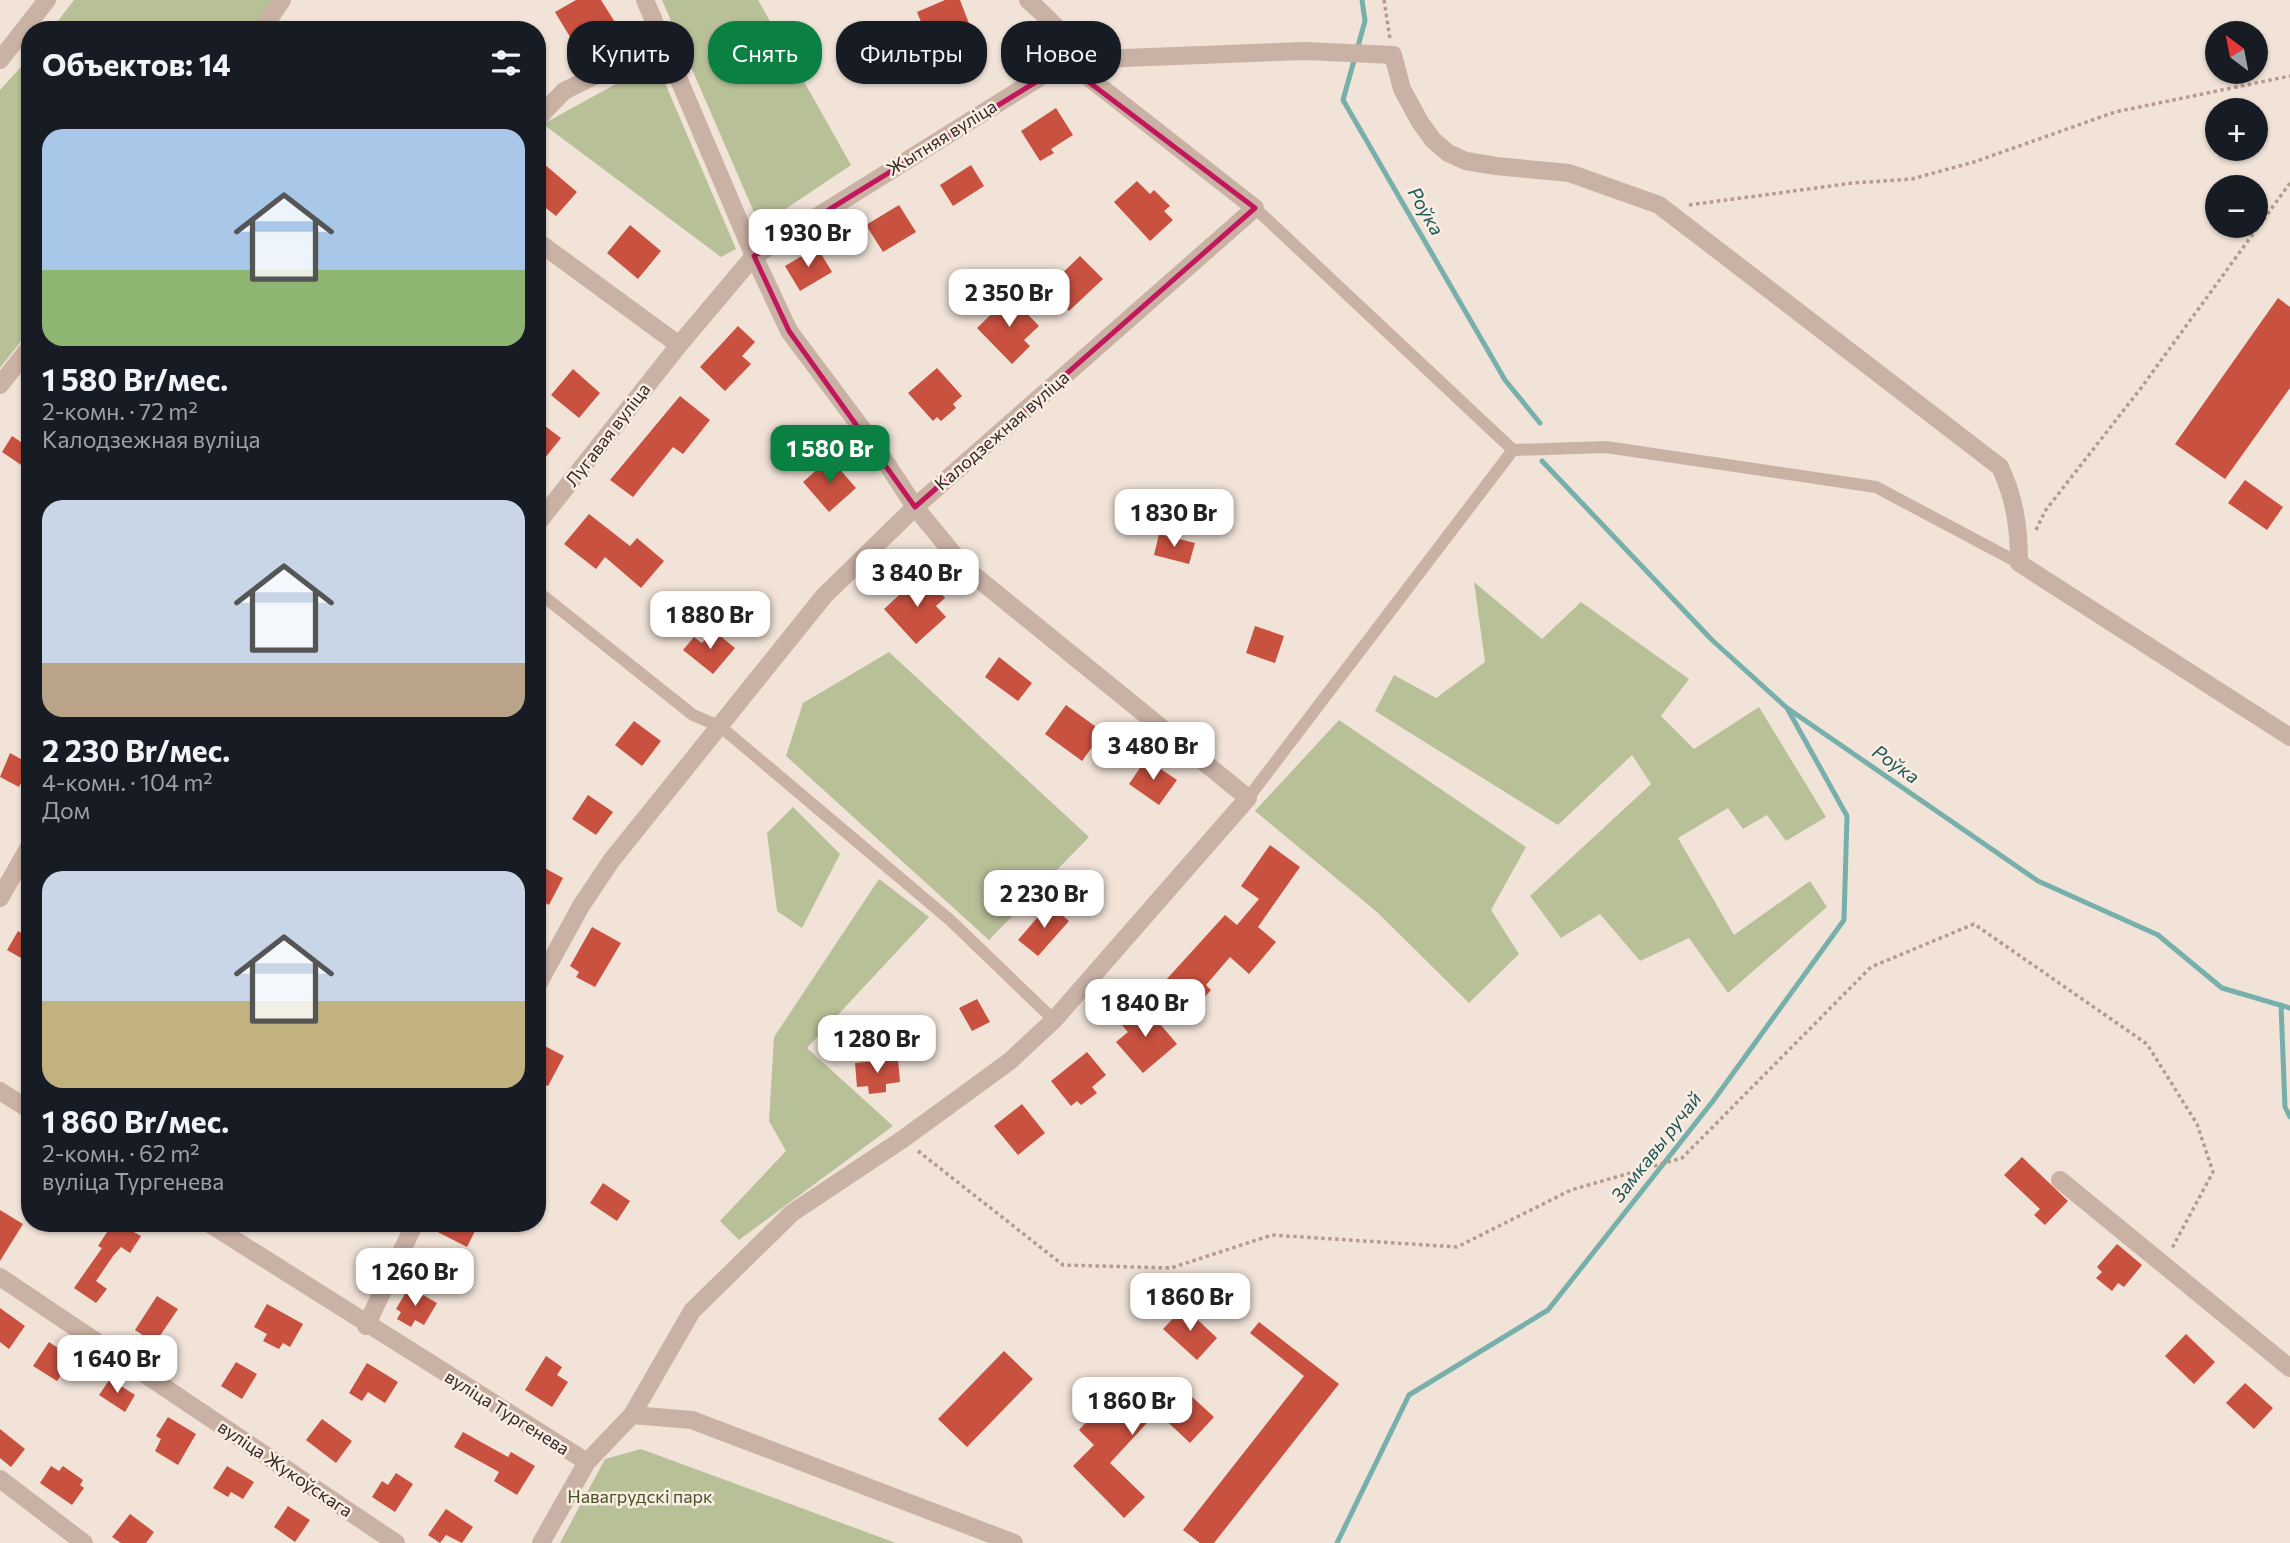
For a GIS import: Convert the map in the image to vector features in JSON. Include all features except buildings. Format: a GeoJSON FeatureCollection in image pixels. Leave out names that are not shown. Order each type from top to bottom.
{"type":"FeatureCollection","features":[{"type":"Feature","properties":{"kind":"street"},"geometry":{"type":"LineString","coordinates":[[31,21],[47,0]]}},
{"type":"Feature","properties":{"kind":"street"},"geometry":{"type":"LineString","coordinates":[[268,21],[282,0]]}},
{"type":"Feature","properties":{"kind":"street"},"geometry":{"type":"LineString","coordinates":[[645,0],[654,21]]}},
{"type":"Feature","properties":{"kind":"street"},"geometry":{"type":"LineString","coordinates":[[1028,0],[1051,21]]}},
{"type":"Feature","properties":{"kind":"street"},"geometry":{"type":"LineString","coordinates":[[0,60],[21,33]]}},
{"type":"Feature","properties":{"kind":"street","name":"Жытняя вуліца"},"geometry":{"type":"LineString","coordinates":[[1121,58],[1305,51],[1393,55]]}},
{"type":"Feature","properties":{"kind":"street"},"geometry":{"type":"LineString","coordinates":[[1393,55],[1402,89],[1414,111],[1433,140],[1448,153],[1466,161],[1496,166],[1569,173],[1659,205],[2000,467],[2011,489],[2017,515],[2019,563],[2290,737]]}},
{"type":"Feature","properties":{"kind":"street"},"geometry":{"type":"LineString","coordinates":[[546,110],[564,91],[578,84]]}},
{"type":"Feature","properties":{"kind":"street"},"geometry":{"type":"LineString","coordinates":[[681,84],[789,331],[875,446],[915,508],[965,568],[1248,798]]}},
{"type":"Feature","properties":{"kind":"street","name":"Жытняя вуліца"},"geometry":{"type":"LineString","coordinates":[[679,345],[754,256],[1029,84]]}},
{"type":"Feature","properties":{"kind":"street"},"geometry":{"type":"LineString","coordinates":[[1097,84],[1255,208]]}},
{"type":"Feature","properties":{"kind":"street","name":"Калодзежная вуліца"},"geometry":{"type":"LineString","coordinates":[[546,970],[581,906],[611,861],[824,596],[915,508],[1255,208]]}},
{"type":"Feature","properties":{"kind":"street"},"geometry":{"type":"LineString","coordinates":[[546,248],[679,345]]}},
{"type":"Feature","properties":{"kind":"street","name":"Лугавая вуліца"},"geometry":{"type":"LineString","coordinates":[[546,513],[679,345]]}},
{"type":"Feature","properties":{"kind":"street"},"geometry":{"type":"LineString","coordinates":[[0,385],[21,358]]}},
{"type":"Feature","properties":{"kind":"street","name":"вуліца Тургенева"},"geometry":{"type":"LineString","coordinates":[[222,1232],[366,1326],[587,1462],[632,1415],[692,1311],[792,1213],[903,1139],[1010,1061],[1054,1020],[1248,798]]}},
{"type":"Feature","properties":{"kind":"street"},"geometry":{"type":"LineString","coordinates":[[0,898],[21,861]]}},
{"type":"Feature","properties":{"kind":"street"},"geometry":{"type":"LineString","coordinates":[[0,1091],[21,1104]]}},
{"type":"Feature","properties":{"kind":"street"},"geometry":{"type":"LineString","coordinates":[[2060,1180],[2290,1368]]}},
{"type":"Feature","properties":{"kind":"street"},"geometry":{"type":"LineString","coordinates":[[366,1326],[411,1232]]}},
{"type":"Feature","properties":{"kind":"street","name":"вуліца Жукоўскага"},"geometry":{"type":"LineString","coordinates":[[0,1277],[396,1543]]}},
{"type":"Feature","properties":{"kind":"street"},"geometry":{"type":"LineString","coordinates":[[632,1415],[692,1420],[1014,1543]]}},
{"type":"Feature","properties":{"kind":"street"},"geometry":{"type":"LineString","coordinates":[[541,1543],[587,1462]]}},
{"type":"Feature","properties":{"kind":"street"},"geometry":{"type":"LineString","coordinates":[[0,1479],[84,1543]]}},
{"type":"Feature","properties":{"kind":"lane"},"geometry":{"type":"LineString","coordinates":[[1255,208],[1513,450],[1606,447],[1876,487],[2019,563]]}},
{"type":"Feature","properties":{"kind":"lane"},"geometry":{"type":"LineString","coordinates":[[1248,798],[1513,450]]}},
{"type":"Feature","properties":{"kind":"lane"},"geometry":{"type":"LineString","coordinates":[[546,598],[693,715],[720,727],[950,920],[1054,1020]]}},
{"type":"Feature","properties":{"kind":"path"},"geometry":{"type":"LineString","coordinates":[[1384,0],[1393,55]]}},
{"type":"Feature","properties":{"kind":"path"},"geometry":{"type":"LineString","coordinates":[[1659,205],[1700,204],[1853,183],[1912,179],[1974,162],[2115,112],[2290,76]]}},
{"type":"Feature","properties":{"kind":"path"},"geometry":{"type":"LineString","coordinates":[[2035,531],[2045,511],[2141,388],[2290,183]]}},
{"type":"Feature","properties":{"kind":"path"},"geometry":{"type":"LineString","coordinates":[[903,1139],[1063,1265],[1171,1268],[1272,1236],[1457,1247],[1571,1190],[1682,1158],[1871,967],[1974,924],[2147,1044],[2197,1124],[2213,1172],[2163,1264]]}},
{"type":"Feature","properties":{"kind":"highlighted area"},"geometry":{"type":"Polygon","coordinates":[[[1065,64],[1255,208],[915,507],[789,331],[754,256],[1065,64]]]}},
{"type":"Feature","properties":{"kind":"green space"},"geometry":{"type":"Polygon","coordinates":[[[74,0],[274,0],[259,21],[58,21],[74,0]]]}},
{"type":"Feature","properties":{"kind":"green space"},"geometry":{"type":"Polygon","coordinates":[[[662,0],[758,0],[770,21],[708,21],[708,84],[805,84],[851,165],[760,226],[694,74],[694,21],[671,21],[662,0]]]}},
{"type":"Feature","properties":{"kind":"green space"},"geometry":{"type":"Polygon","coordinates":[[[21,67],[21,341],[0,368],[0,90],[21,67]]]}},
{"type":"Feature","properties":{"kind":"green space"},"geometry":{"type":"Polygon","coordinates":[[[616,84],[665,84],[736,249],[721,257],[546,126],[546,122],[616,84]]]}},
{"type":"Feature","properties":{"kind":"green space"},"geometry":{"type":"Polygon","coordinates":[[[1474,582],[1542,639],[1581,602],[1689,679],[1661,716],[1694,749],[1759,707],[1826,817],[1786,841],[1767,815],[1743,829],[1728,808],[1678,838],[1734,935],[1810,881],[1827,907],[1728,993],[1689,938],[1640,961],[1600,914],[1561,938],[1530,896],[1651,784],[1632,755],[1558,825],[1375,711],[1394,675],[1436,698],[1485,662],[1474,582]]]}},
{"type":"Feature","properties":{"kind":"green space"},"geometry":{"type":"Polygon","coordinates":[[[889,652],[1089,837],[989,940],[786,756],[803,703],[889,652]]]}},
{"type":"Feature","properties":{"kind":"green space"},"geometry":{"type":"Polygon","coordinates":[[[1339,720],[1526,847],[1491,910],[1519,954],[1469,1003],[1377,912],[1255,811],[1339,720]]]}},
{"type":"Feature","properties":{"kind":"green space"},"geometry":{"type":"Polygon","coordinates":[[[793,807],[840,854],[802,928],[777,911],[767,833],[793,807]]]}},
{"type":"Feature","properties":{"kind":"green space"},"geometry":{"type":"Polygon","coordinates":[[[879,879],[929,917],[807,1048],[893,1126],[739,1240],[720,1221],[786,1151],[769,1121],[774,1037],[879,879]]]}},
{"type":"Feature","properties":{"kind":"green space","name":"Навагрудскі парк"},"geometry":{"type":"Polygon","coordinates":[[[641,1449],[896,1543],[560,1543],[605,1459],[641,1449]]]}},
{"type":"Feature","properties":{"kind":"waterway","name":"Роўка"},"geometry":{"type":"LineString","coordinates":[[1362,0],[1365,21],[1343,100],[1505,380],[1540,423]]}},
{"type":"Feature","properties":{"kind":"waterway","name":"Роўка"},"geometry":{"type":"LineString","coordinates":[[1542,461],[1712,640],[1787,708],[2038,881],[2158,935],[2222,988],[2290,1008]]}},
{"type":"Feature","properties":{"kind":"waterway","name":"Замкавы ручай"},"geometry":{"type":"LineString","coordinates":[[1337,1543],[1409,1395],[1548,1310],[1713,1101],[1844,920],[1847,816],[1787,708]]}},
{"type":"Feature","properties":{"kind":"waterway"},"geometry":{"type":"LineString","coordinates":[[2281,1005],[2285,1107],[2290,1117]]}}]}
